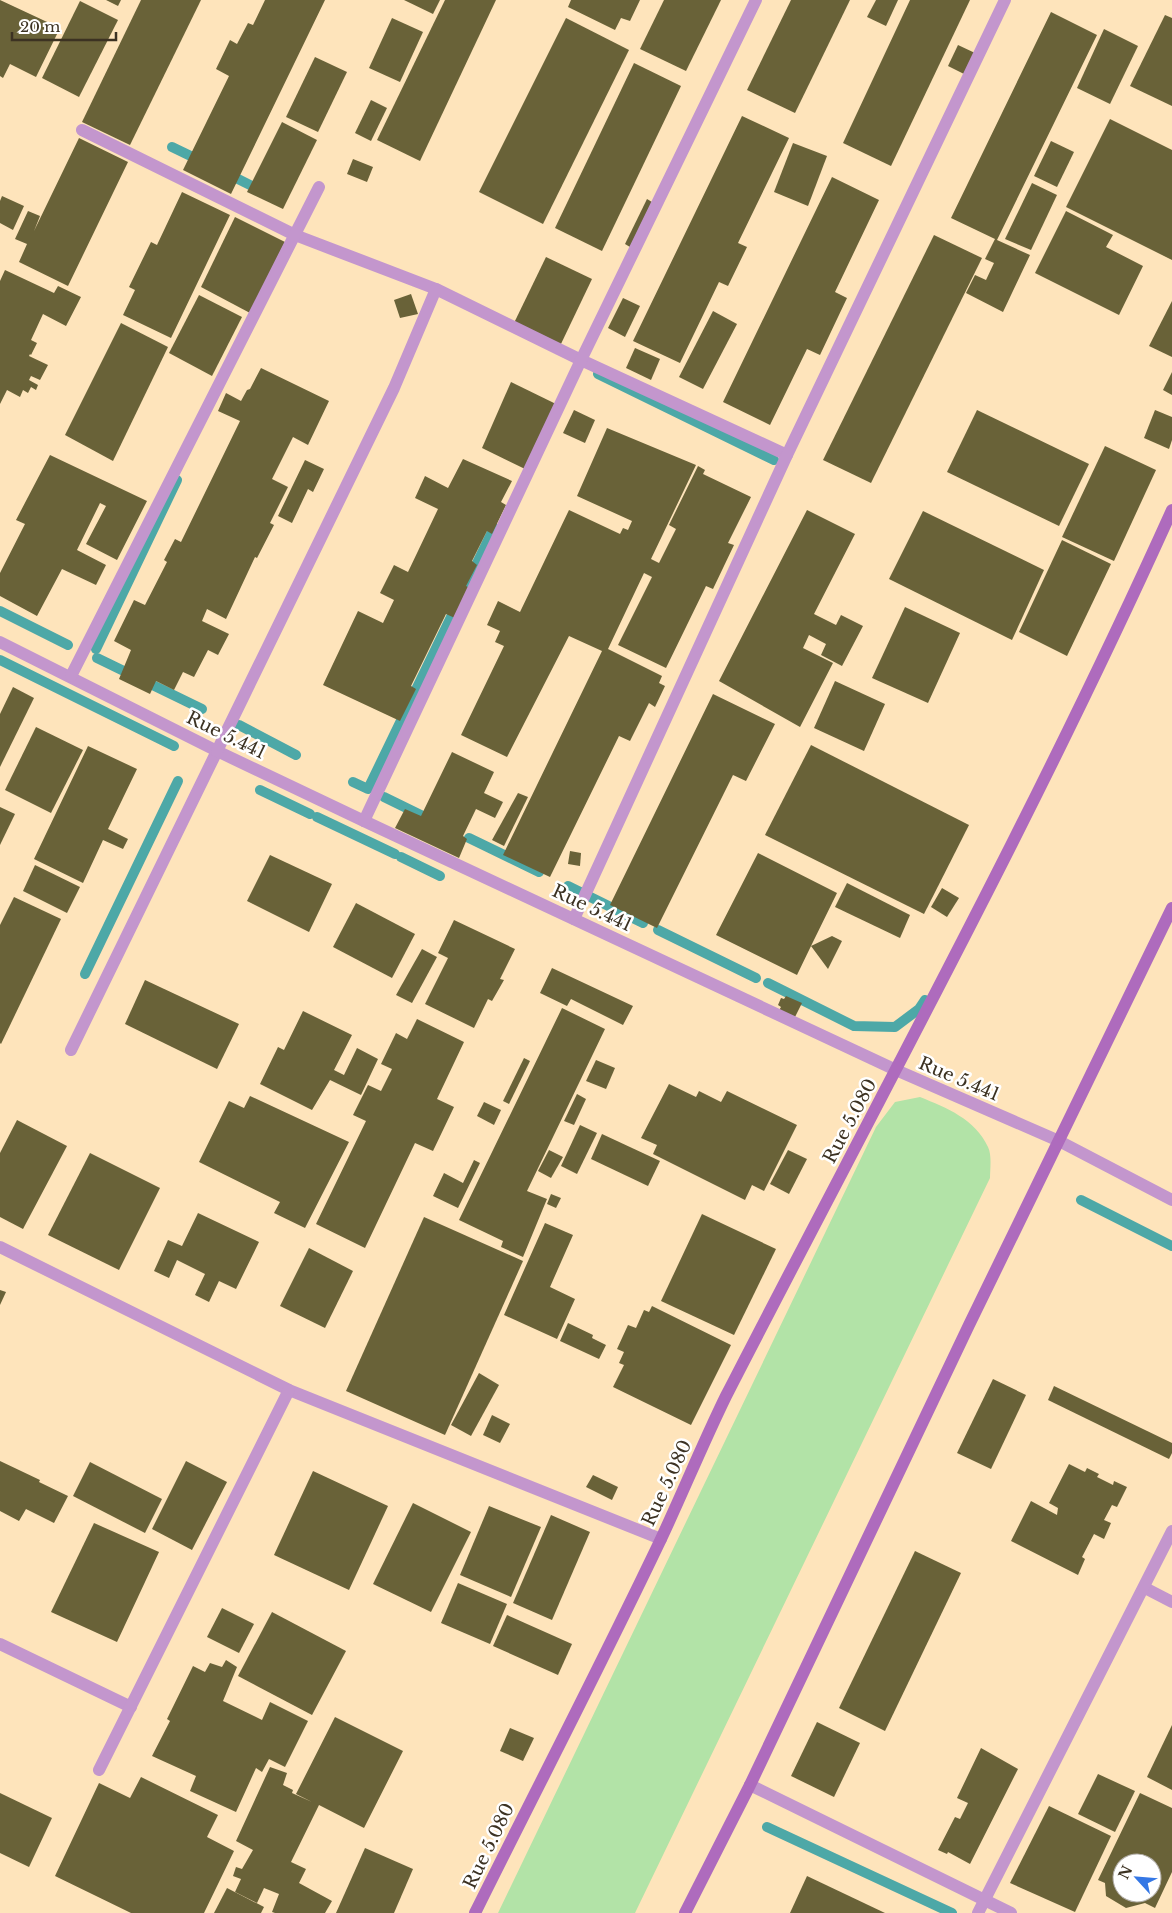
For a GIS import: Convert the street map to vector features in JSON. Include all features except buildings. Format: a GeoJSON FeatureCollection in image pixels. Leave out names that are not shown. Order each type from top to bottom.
{"type":"FeatureCollection","features":[{"type":"Feature","properties":{"kind":"main road","name":"Rue 5.080"},"geometry":{"type":"LineString","coordinates":[[475,1913],[661,1539],[724,1401],[896,1070],[1045,777],[1136,590],[1172,510]]}},
{"type":"Feature","properties":{"kind":"main road"},"geometry":{"type":"LineString","coordinates":[[685,1913],[750,1785],[969,1325],[1172,908]]}},
{"type":"Feature","properties":{"kind":"street"},"geometry":{"type":"LineString","coordinates":[[364,821],[581,360],[756,0]]}},
{"type":"Feature","properties":{"kind":"street"},"geometry":{"type":"LineString","coordinates":[[574,919],[787,455],[1005,0]]}},
{"type":"Feature","properties":{"kind":"street"},"geometry":{"type":"LineString","coordinates":[[82,130],[295,235],[436,289],[581,360],[787,455]]}},
{"type":"Feature","properties":{"kind":"street"},"geometry":{"type":"LineString","coordinates":[[71,676],[319,187]]}},
{"type":"Feature","properties":{"kind":"street"},"geometry":{"type":"LineString","coordinates":[[71,1050],[394,388],[436,289]]}},
{"type":"Feature","properties":{"kind":"street","name":"Rue 5.441"},"geometry":{"type":"LineString","coordinates":[[0,642],[71,676],[216,751],[896,1070],[1059,1141],[1172,1200]]}},
{"type":"Feature","properties":{"kind":"street"},"geometry":{"type":"LineString","coordinates":[[0,1246],[289,1390],[661,1539]]}},
{"type":"Feature","properties":{"kind":"street"},"geometry":{"type":"LineString","coordinates":[[99,1770],[289,1390]]}},
{"type":"Feature","properties":{"kind":"street"},"geometry":{"type":"LineString","coordinates":[[978,1913],[1145,1588],[1172,1531]]}},
{"type":"Feature","properties":{"kind":"street"},"geometry":{"type":"LineString","coordinates":[[1145,1588],[1172,1602]]}},
{"type":"Feature","properties":{"kind":"street"},"geometry":{"type":"LineString","coordinates":[[0,1644],[130,1707]]}},
{"type":"Feature","properties":{"kind":"street"},"geometry":{"type":"LineString","coordinates":[[750,1785],[1011,1913]]}},
{"type":"Feature","properties":{"kind":"green space"},"geometry":{"type":"Polygon","coordinates":[[[920,1097],[950,1110],[976,1129],[989,1150],[990,1178],[635,1913],[498,1913],[876,1127],[895,1102],[920,1097]]]}},
{"type":"Feature","properties":{"kind":"waterway"},"geometry":{"type":"LineString","coordinates":[[172,147],[201,161]]}},
{"type":"Feature","properties":{"kind":"waterway"},"geometry":{"type":"LineString","coordinates":[[228,174],[262,191]]}},
{"type":"Feature","properties":{"kind":"waterway"},"geometry":{"type":"LineString","coordinates":[[598,374],[774,460]]}},
{"type":"Feature","properties":{"kind":"waterway"},"geometry":{"type":"LineString","coordinates":[[96,649],[177,480]]}},
{"type":"Feature","properties":{"kind":"waterway"},"geometry":{"type":"LineString","coordinates":[[353,782],[368,789],[494,528]]}},
{"type":"Feature","properties":{"kind":"waterway"},"geometry":{"type":"LineString","coordinates":[[0,611],[68,645]]}},
{"type":"Feature","properties":{"kind":"waterway"},"geometry":{"type":"LineString","coordinates":[[97,658],[202,709]]}},
{"type":"Feature","properties":{"kind":"waterway"},"geometry":{"type":"LineString","coordinates":[[0,660],[174,746]]}},
{"type":"Feature","properties":{"kind":"waterway"},"geometry":{"type":"LineString","coordinates":[[239,725],[296,755]]}},
{"type":"Feature","properties":{"kind":"waterway"},"geometry":{"type":"LineString","coordinates":[[85,974],[178,781]]}},
{"type":"Feature","properties":{"kind":"waterway"},"geometry":{"type":"LineString","coordinates":[[260,790],[310,814]]}},
{"type":"Feature","properties":{"kind":"waterway"},"geometry":{"type":"LineString","coordinates":[[384,797],[433,821]]}},
{"type":"Feature","properties":{"kind":"waterway"},"geometry":{"type":"LineString","coordinates":[[317,817],[395,854]]}},
{"type":"Feature","properties":{"kind":"waterway"},"geometry":{"type":"LineString","coordinates":[[469,838],[539,872]]}},
{"type":"Feature","properties":{"kind":"waterway"},"geometry":{"type":"LineString","coordinates":[[401,857],[440,876]]}},
{"type":"Feature","properties":{"kind":"waterway"},"geometry":{"type":"LineString","coordinates":[[568,886],[643,923]]}},
{"type":"Feature","properties":{"kind":"waterway"},"geometry":{"type":"LineString","coordinates":[[658,930],[756,978]]}},
{"type":"Feature","properties":{"kind":"waterway"},"geometry":{"type":"LineString","coordinates":[[768,983],[854,1026],[895,1027],[919,1009],[925,1000]]}},
{"type":"Feature","properties":{"kind":"waterway"},"geometry":{"type":"LineString","coordinates":[[1081,1200],[1172,1246]]}},
{"type":"Feature","properties":{"kind":"waterway"},"geometry":{"type":"LineString","coordinates":[[767,1827],[952,1913]]}}]}
